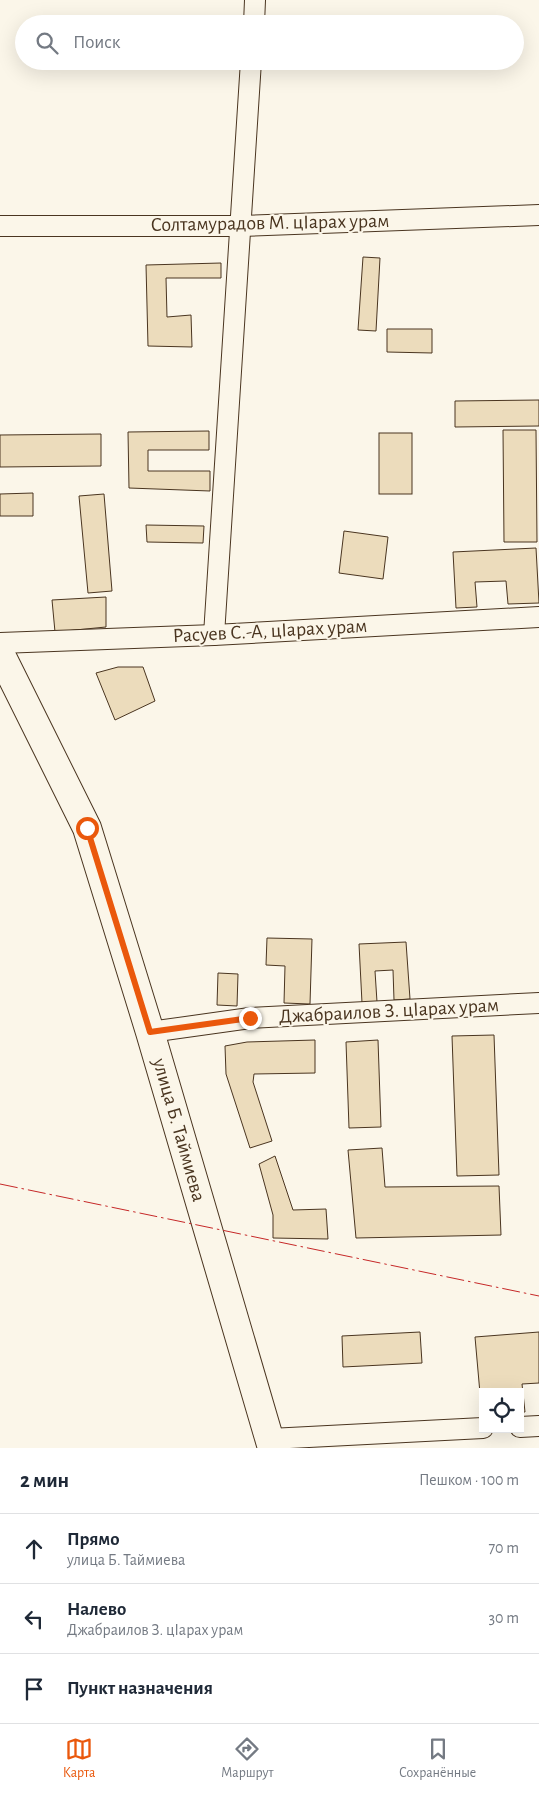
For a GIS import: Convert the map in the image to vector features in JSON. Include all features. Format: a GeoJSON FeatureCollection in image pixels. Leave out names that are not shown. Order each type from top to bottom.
{"type":"FeatureCollection","features":[{"type":"Feature","properties":{"kind":"main road","name":"улица Б. Таймиева"},"geometry":{"type":"LineString","coordinates":[[0,653],[87,828],[150,1032],[271,1443]]}},
{"type":"Feature","properties":{"kind":"street"},"geometry":{"type":"LineString","coordinates":[[255,15],[256,0]]}},
{"type":"Feature","properties":{"kind":"street"},"geometry":{"type":"LineString","coordinates":[[214,635],[250,70]]}},
{"type":"Feature","properties":{"kind":"street","name":"Солтамурадов М. цIарах урам"},"geometry":{"type":"LineString","coordinates":[[0,226],[240,226],[539,215]]}},
{"type":"Feature","properties":{"kind":"street","name":"Расуев С.-А, цIарах урам"},"geometry":{"type":"LineString","coordinates":[[0,643],[214,635],[539,617]]}},
{"type":"Feature","properties":{"kind":"street","name":"Джабраилов З. цIарах урам"},"geometry":{"type":"LineString","coordinates":[[150,1032],[250,1018],[539,1004]]}},
{"type":"Feature","properties":{"kind":"street"},"geometry":{"type":"LineString","coordinates":[[524,1427],[539,1426]]}},
{"type":"Feature","properties":{"kind":"street"},"geometry":{"type":"LineString","coordinates":[[271,1443],[479,1428]]}},
{"type":"Feature","properties":{"kind":"building"},"geometry":{"type":"Polygon","coordinates":[[[363,257],[380,258],[376,331],[358,330],[363,257]]]}},
{"type":"Feature","properties":{"kind":"building"},"geometry":{"type":"Polygon","coordinates":[[[221,263],[221,278],[166,278],[167,317],[191,315],[192,347],[148,346],[146,265],[221,263]]]}},
{"type":"Feature","properties":{"kind":"building"},"geometry":{"type":"Polygon","coordinates":[[[387,329],[432,329],[432,353],[387,352],[387,329]]]}},
{"type":"Feature","properties":{"kind":"building"},"geometry":{"type":"Polygon","coordinates":[[[539,400],[539,426],[455,427],[455,401],[539,400]]]}},
{"type":"Feature","properties":{"kind":"building"},"geometry":{"type":"Polygon","coordinates":[[[503,430],[536,430],[537,542],[504,542],[503,430]]]}},
{"type":"Feature","properties":{"kind":"building"},"geometry":{"type":"Polygon","coordinates":[[[209,431],[209,450],[148,450],[148,471],[210,471],[210,491],[129,488],[128,432],[209,431]]]}},
{"type":"Feature","properties":{"kind":"building"},"geometry":{"type":"Polygon","coordinates":[[[379,433],[412,433],[412,494],[379,494],[379,433]]]}},
{"type":"Feature","properties":{"kind":"building"},"geometry":{"type":"Polygon","coordinates":[[[101,434],[101,466],[0,467],[0,435],[101,434]]]}},
{"type":"Feature","properties":{"kind":"building"},"geometry":{"type":"Polygon","coordinates":[[[33,493],[33,516],[0,516],[0,494],[33,493]]]}},
{"type":"Feature","properties":{"kind":"building"},"geometry":{"type":"Polygon","coordinates":[[[104,494],[112,591],[88,593],[79,496],[104,494]]]}},
{"type":"Feature","properties":{"kind":"building"},"geometry":{"type":"Polygon","coordinates":[[[146,525],[204,526],[203,543],[147,542],[146,525]]]}},
{"type":"Feature","properties":{"kind":"building"},"geometry":{"type":"Polygon","coordinates":[[[344,531],[388,537],[383,579],[339,573],[344,531]]]}},
{"type":"Feature","properties":{"kind":"building"},"geometry":{"type":"Polygon","coordinates":[[[536,548],[539,603],[508,604],[506,581],[475,582],[477,607],[456,608],[453,552],[536,548]]]}},
{"type":"Feature","properties":{"kind":"building"},"geometry":{"type":"Polygon","coordinates":[[[106,597],[106,627],[55,632],[52,600],[106,597]]]}},
{"type":"Feature","properties":{"kind":"building"},"geometry":{"type":"Polygon","coordinates":[[[118,667],[143,667],[155,701],[115,720],[96,673],[118,667]]]}},
{"type":"Feature","properties":{"kind":"building"},"geometry":{"type":"Polygon","coordinates":[[[267,938],[312,939],[310,1004],[284,1003],[285,966],[266,965],[267,938]]]}},
{"type":"Feature","properties":{"kind":"building"},"geometry":{"type":"Polygon","coordinates":[[[406,942],[410,999],[394,1000],[393,970],[375,971],[377,1002],[362,1003],[359,944],[406,942]]]}},
{"type":"Feature","properties":{"kind":"building"},"geometry":{"type":"Polygon","coordinates":[[[218,973],[238,974],[237,1006],[217,1005],[218,973]]]}},
{"type":"Feature","properties":{"kind":"building"},"geometry":{"type":"Polygon","coordinates":[[[494,1035],[499,1175],[457,1176],[452,1036],[494,1035]]]}},
{"type":"Feature","properties":{"kind":"building"},"geometry":{"type":"Polygon","coordinates":[[[315,1040],[315,1073],[254,1074],[253,1082],[272,1141],[250,1148],[226,1074],[225,1046],[247,1042],[315,1040]]]}},
{"type":"Feature","properties":{"kind":"building"},"geometry":{"type":"Polygon","coordinates":[[[378,1040],[381,1127],[349,1128],[346,1042],[378,1040]]]}},
{"type":"Feature","properties":{"kind":"building"},"geometry":{"type":"Polygon","coordinates":[[[382,1148],[385,1187],[499,1186],[501,1235],[356,1238],[348,1150],[382,1148]]]}},
{"type":"Feature","properties":{"kind":"building"},"geometry":{"type":"Polygon","coordinates":[[[275,1156],[293,1210],[326,1209],[328,1239],[273,1238],[273,1215],[259,1164],[275,1156]]]}},
{"type":"Feature","properties":{"kind":"building"},"geometry":{"type":"Polygon","coordinates":[[[420,1332],[422,1363],[343,1367],[342,1336],[420,1332]]]}},
{"type":"Feature","properties":{"kind":"building"},"geometry":{"type":"Polygon","coordinates":[[[539,1332],[539,1383],[522,1384],[522,1388],[480,1388],[475,1337],[539,1332]]]}},
{"type":"Feature","properties":{"kind":"power"},"geometry":{"type":"LineString","coordinates":[[0,1184],[539,1296]]}},
{"type":"Feature","properties":{"kind":"route"},"geometry":{"type":"LineString","coordinates":[[87,828],[150,1032],[250,1018]]}}]}
